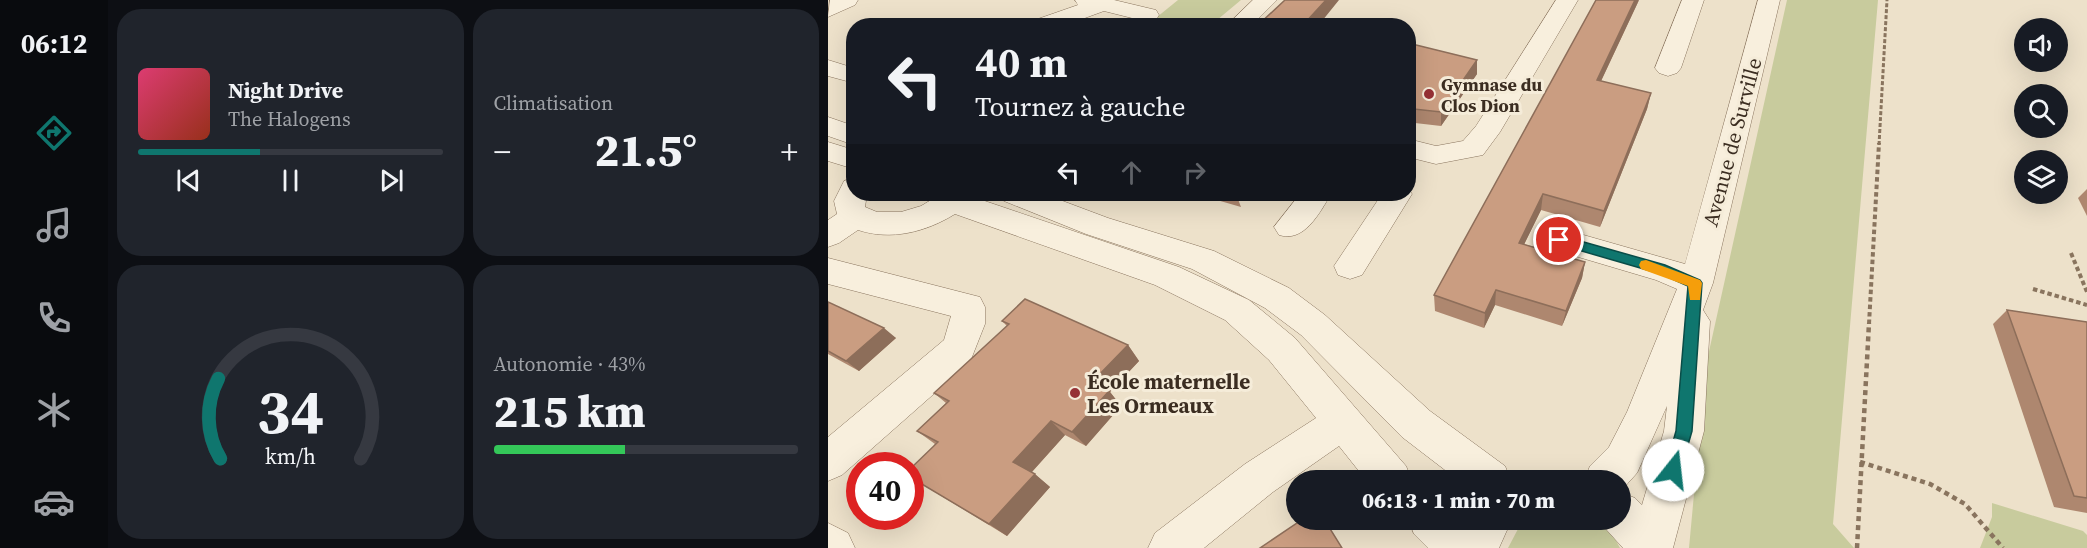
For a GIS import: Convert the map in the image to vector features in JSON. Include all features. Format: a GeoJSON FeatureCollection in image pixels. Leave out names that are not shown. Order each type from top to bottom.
{"type":"FeatureCollection","features":[{"type":"Feature","properties":{"kind":"street"},"geometry":{"type":"LineString","coordinates":[[828,10],[847,0]]}},
{"type":"Feature","properties":{"kind":"street"},"geometry":{"type":"LineString","coordinates":[[1027,18],[1053,0]]}},
{"type":"Feature","properties":{"kind":"street"},"geometry":{"type":"LineString","coordinates":[[1145,18],[1168,0]]}},
{"type":"Feature","properties":{"kind":"street"},"geometry":{"type":"LineString","coordinates":[[1246,18],[1266,0]]}},
{"type":"Feature","properties":{"kind":"street"},"geometry":{"type":"LineString","coordinates":[[1416,167],[1428,151],[1473,148],[1486,132],[1567,0]]}},
{"type":"Feature","properties":{"kind":"street"},"geometry":{"type":"LineString","coordinates":[[1668,68],[1693,0]]}},
{"type":"Feature","properties":{"kind":"street","name":"Avenue de Surville"},"geometry":{"type":"LineString","coordinates":[[1614,470],[1623,460],[1643,419],[1696,283],[1769,0]]}},
{"type":"Feature","properties":{"kind":"street"},"geometry":{"type":"LineString","coordinates":[[1058,18],[1094,2],[1137,18]]}},
{"type":"Feature","properties":{"kind":"street"},"geometry":{"type":"LineString","coordinates":[[828,68],[846,74]]}},
{"type":"Feature","properties":{"kind":"street"},"geometry":{"type":"LineString","coordinates":[[828,126],[846,133]]}},
{"type":"Feature","properties":{"kind":"street"},"geometry":{"type":"LineString","coordinates":[[828,151],[846,157]]}},
{"type":"Feature","properties":{"kind":"street"},"geometry":{"type":"LineString","coordinates":[[828,235],[854,203],[869,224],[888,225],[911,221],[933,213],[950,201]]}},
{"type":"Feature","properties":{"kind":"street"},"geometry":{"type":"LineString","coordinates":[[967,201],[1167,276],[1237,310],[1282,349],[1341,423],[1383,470]]}},
{"type":"Feature","properties":{"kind":"street"},"geometry":{"type":"LineString","coordinates":[[1033,201],[1097,226],[1203,260],[1277,298],[1312,324],[1416,424],[1478,470]]}},
{"type":"Feature","properties":{"kind":"street"},"geometry":{"type":"LineString","coordinates":[[1290,227],[1310,201]]}},
{"type":"Feature","properties":{"kind":"street"},"geometry":{"type":"LineString","coordinates":[[1350,266],[1392,201]]}},
{"type":"Feature","properties":{"kind":"street"},"geometry":{"type":"LineString","coordinates":[[1559,240],[1665,270],[1696,283]]}},
{"type":"Feature","properties":{"kind":"street"},"geometry":{"type":"LineString","coordinates":[[828,271],[968,307],[970,318],[966,336],[957,351],[828,462]]}},
{"type":"Feature","properties":{"kind":"street","name":"Avenue de Surville"},"geometry":{"type":"LineString","coordinates":[[1651,548],[1684,431],[1696,283]]}},
{"type":"Feature","properties":{"kind":"street"},"geometry":{"type":"LineString","coordinates":[[1170,548],[1283,461],[1341,423]]}},
{"type":"Feature","properties":{"kind":"street"},"geometry":{"type":"LineString","coordinates":[[1631,524],[1646,548]]}},
{"type":"Feature","properties":{"kind":"street"},"geometry":{"type":"LineString","coordinates":[[1440,530],[1458,548]]}},
{"type":"Feature","properties":{"kind":"street"},"geometry":{"type":"LineString","coordinates":[[1477,548],[1484,530]]}},
{"type":"Feature","properties":{"kind":"street"},"geometry":{"type":"LineString","coordinates":[[828,545],[833,548]]}},
{"type":"Feature","properties":{"kind":"path"},"geometry":{"type":"LineString","coordinates":[[1857,548],[1887,0]]}},
{"type":"Feature","properties":{"kind":"path"},"geometry":{"type":"LineString","coordinates":[[2071,253],[2087,292]]}},
{"type":"Feature","properties":{"kind":"path"},"geometry":{"type":"LineString","coordinates":[[2034,289],[2087,305]]}},
{"type":"Feature","properties":{"kind":"path"},"geometry":{"type":"LineString","coordinates":[[1860,462],[1929,484],[1965,504],[2003,548]]}},
{"type":"Feature","properties":{"kind":"green space"},"geometry":{"type":"Polygon","coordinates":[[[1178,0],[1241,0],[1219,18],[1156,18],[1178,0]]]}},
{"type":"Feature","properties":{"kind":"green space"},"geometry":{"type":"Polygon","coordinates":[[[1787,0],[1878,0],[1833,524],[1854,548],[1689,548],[1706,365],[1787,0]]]}},
{"type":"Feature","properties":{"kind":"green space"},"geometry":{"type":"Polygon","coordinates":[[[1992,503],[2083,531],[2087,535],[2087,548],[1980,548],[1992,517],[1992,503]]]}},
{"type":"Feature","properties":{"kind":"green space"},"geometry":{"type":"Polygon","coordinates":[[[1517,530],[1606,530],[1614,537],[1620,548],[1508,548],[1517,530]]]}},
{"type":"Feature","properties":{"kind":"building"},"geometry":{"type":"Polygon","coordinates":[[[1285,0],[1326,0],[1310,18],[1266,18],[1285,0]]]}},
{"type":"Feature","properties":{"kind":"building"},"geometry":{"type":"Polygon","coordinates":[[[1596,0],[1635,0],[1597,80],[1651,93],[1604,211],[1543,194],[1519,243],[1585,262],[1566,311],[1496,290],[1485,313],[1434,295],[1596,0]]]}},
{"type":"Feature","properties":{"kind":"building","name":"Gymnase du Clos Dion"},"geometry":{"type":"Polygon","coordinates":[[[1416,45],[1477,60],[1441,112],[1416,109],[1416,45]]]}},
{"type":"Feature","properties":{"kind":"building"},"geometry":{"type":"Polygon","coordinates":[[[1025,299],[1128,345],[1092,382],[1109,391],[1072,432],[1051,421],[1013,462],[1035,474],[989,524],[924,485],[924,456],[938,442],[917,431],[949,401],[934,393],[1009,324],[1002,321],[1025,299]]]}},
{"type":"Feature","properties":{"kind":"building"},"geometry":{"type":"Polygon","coordinates":[[[828,302],[884,328],[846,361],[828,351],[828,302]]]}},
{"type":"Feature","properties":{"kind":"building"},"geometry":{"type":"Polygon","coordinates":[[[2007,310],[2087,322],[2087,498],[2074,496],[2007,310]]]}},
{"type":"Feature","properties":{"kind":"building"},"geometry":{"type":"Polygon","coordinates":[[[1287,530],[1331,530],[1342,548],[1260,548],[1287,530]]]}},
{"type":"Feature","properties":{"kind":"slow traffic"},"geometry":{"type":"LineString","coordinates":[[1646,265],[1696,283],[1695,297]]}},
{"type":"Feature","properties":{"kind":"place","name":"Gymnase du Clos Dion"},"geometry":{"type":"Point","coordinates":[1429,94]}},
{"type":"Feature","properties":{"kind":"place","name":"École maternelle Les Ormeaux"},"geometry":{"type":"Point","coordinates":[1075,393]}},
{"type":"Feature","properties":{"kind":"route"},"geometry":{"type":"LineString","coordinates":[[1559,240],[1665,270],[1696,283],[1684,431],[1673,470]]}}]}
